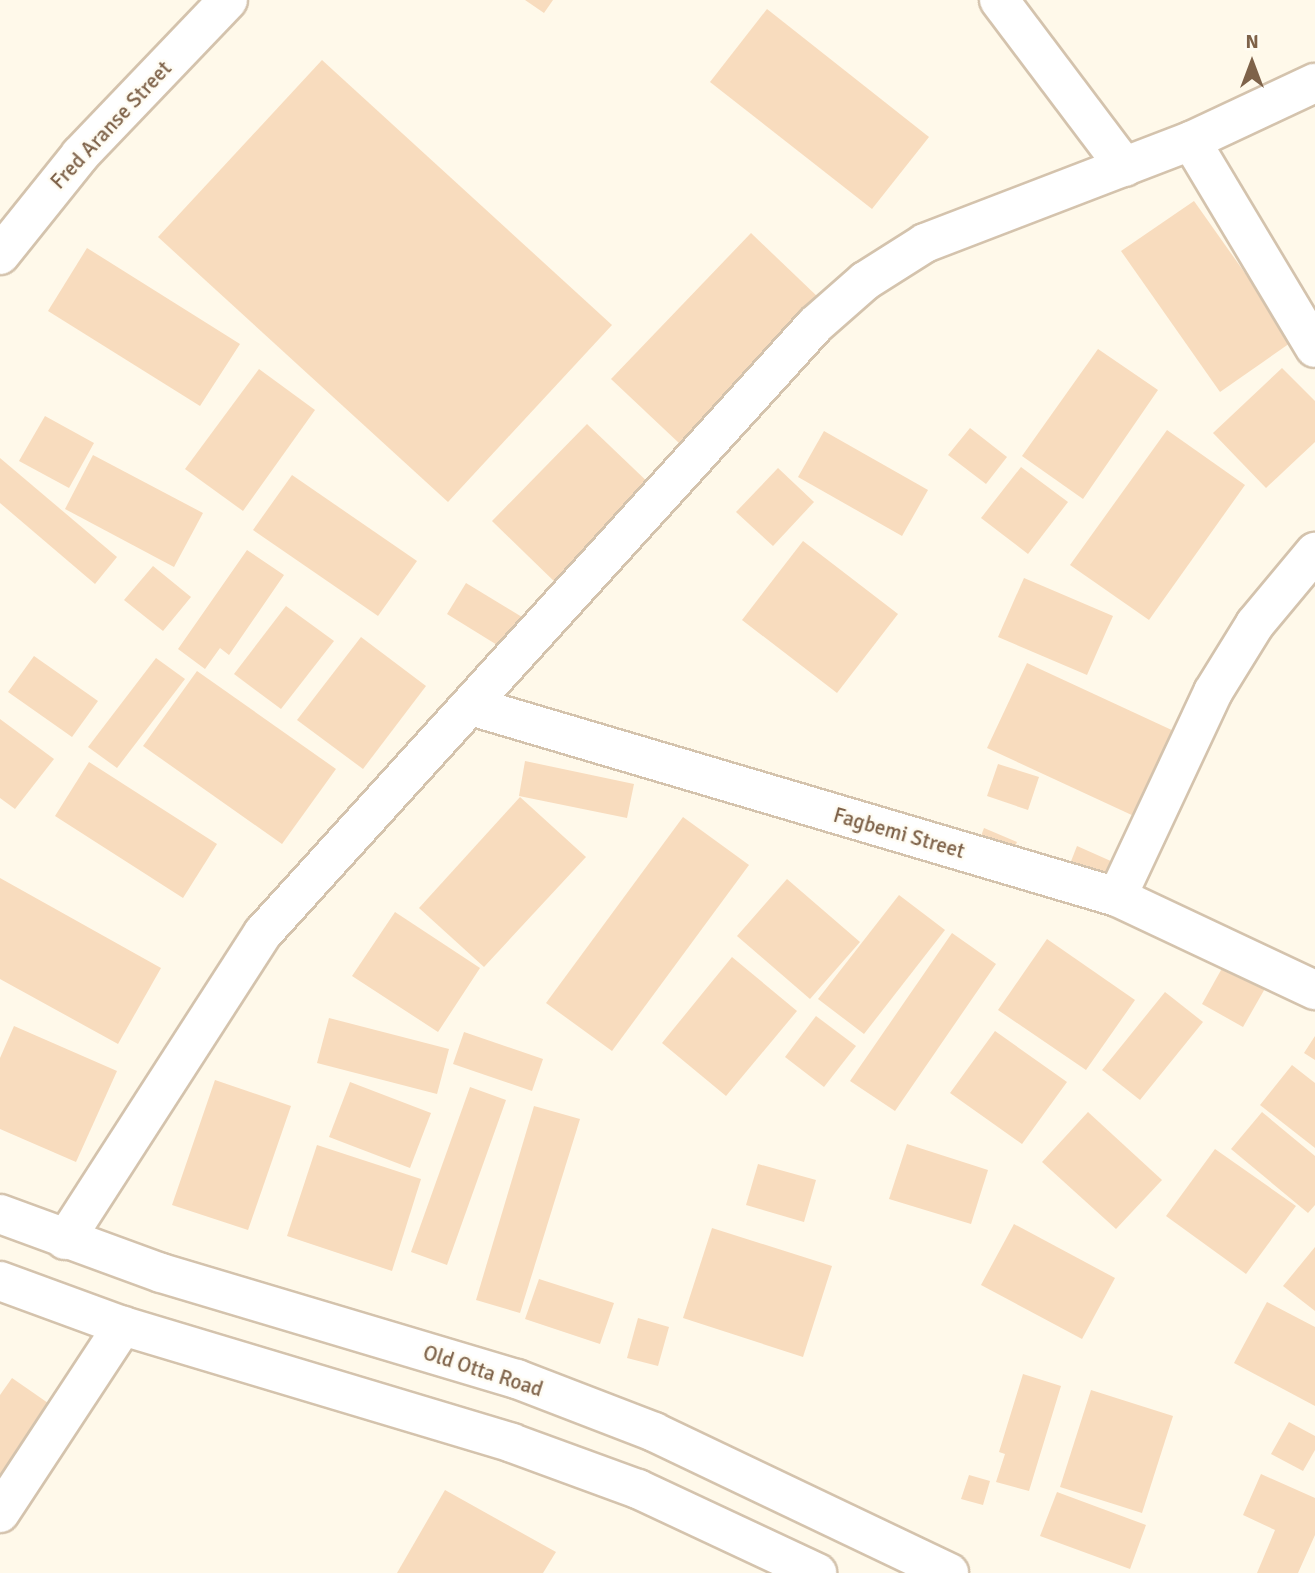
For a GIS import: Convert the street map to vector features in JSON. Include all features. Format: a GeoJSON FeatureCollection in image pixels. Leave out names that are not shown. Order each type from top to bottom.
{"type":"FeatureCollection","features":[{"type":"Feature","properties":{"kind":"street","name":"Fred Aranse Street"},"geometry":{"type":"LineString","coordinates":[[0,255],[79,155],[228,0]]}},
{"type":"Feature","properties":{"kind":"street"},"geometry":{"type":"LineString","coordinates":[[999,0],[1125,167]]}},
{"type":"Feature","properties":{"kind":"street"},"geometry":{"type":"LineString","coordinates":[[65,1240],[263,933],[326,858],[471,706],[815,326],[865,281],[925,243],[1191,141],[1315,83]]}},
{"type":"Feature","properties":{"kind":"street"},"geometry":{"type":"LineString","coordinates":[[1191,141],[1315,348]]}},
{"type":"Feature","properties":{"kind":"street"},"geometry":{"type":"LineString","coordinates":[[1117,897],[1213,692],[1255,624],[1315,552]]}},
{"type":"Feature","properties":{"kind":"street","name":"Fagbemi Street"},"geometry":{"type":"LineString","coordinates":[[471,706],[1117,897],[1315,990]]}},
{"type":"Feature","properties":{"kind":"street","name":"Old Otta Road"},"geometry":{"type":"LineString","coordinates":[[0,1214],[65,1240],[517,1379],[654,1432],[949,1573]]}},
{"type":"Feature","properties":{"kind":"street"},"geometry":{"type":"LineString","coordinates":[[0,1281],[122,1326],[512,1443],[638,1489],[817,1573]]}},
{"type":"Feature","properties":{"kind":"street"},"geometry":{"type":"LineString","coordinates":[[0,1513],[122,1326]]}},
{"type":"Feature","properties":{"kind":"building"},"geometry":{"type":"Polygon","coordinates":[[[525,0],[553,0],[544,13],[525,0]]]}},
{"type":"Feature","properties":{"kind":"building"},"geometry":{"type":"Polygon","coordinates":[[[767,9],[929,137],[872,209],[710,82],[767,9]]]}},
{"type":"Feature","properties":{"kind":"building"},"geometry":{"type":"Polygon","coordinates":[[[322,60],[612,325],[448,502],[158,237],[322,60]]]}},
{"type":"Feature","properties":{"kind":"building"},"geometry":{"type":"Polygon","coordinates":[[[1194,201],[1293,341],[1220,392],[1121,251],[1194,201]]]}},
{"type":"Feature","properties":{"kind":"building"},"geometry":{"type":"Polygon","coordinates":[[[751,233],[820,299],[680,444],[611,379],[751,233]]]}},
{"type":"Feature","properties":{"kind":"building"},"geometry":{"type":"Polygon","coordinates":[[[87,248],[240,344],[200,406],[48,311],[87,248]]]}},
{"type":"Feature","properties":{"kind":"building"},"geometry":{"type":"Polygon","coordinates":[[[1098,349],[1158,390],[1083,499],[1022,456],[1098,349]]]}},
{"type":"Feature","properties":{"kind":"building"},"geometry":{"type":"Polygon","coordinates":[[[1282,368],[1315,401],[1315,442],[1266,488],[1213,433],[1282,368]]]}},
{"type":"Feature","properties":{"kind":"building"},"geometry":{"type":"Polygon","coordinates":[[[259,369],[315,410],[243,511],[185,469],[259,369]]]}},
{"type":"Feature","properties":{"kind":"building"},"geometry":{"type":"Polygon","coordinates":[[[45,416],[94,443],[69,488],[19,461],[45,416]]]}},
{"type":"Feature","properties":{"kind":"building"},"geometry":{"type":"Polygon","coordinates":[[[587,424],[655,489],[560,587],[492,521],[587,424]]]}},
{"type":"Feature","properties":{"kind":"building"},"geometry":{"type":"Polygon","coordinates":[[[970,428],[1007,457],[986,484],[948,455],[970,428]]]}},
{"type":"Feature","properties":{"kind":"building"},"geometry":{"type":"Polygon","coordinates":[[[1167,430],[1245,485],[1149,620],[1070,565],[1167,430]]]}},
{"type":"Feature","properties":{"kind":"building"},"geometry":{"type":"Polygon","coordinates":[[[824,431],[928,490],[902,536],[798,477],[824,431]]]}},
{"type":"Feature","properties":{"kind":"building"},"geometry":{"type":"Polygon","coordinates":[[[93,455],[203,513],[174,567],[65,509],[93,455]]]}},
{"type":"Feature","properties":{"kind":"building"},"geometry":{"type":"Polygon","coordinates":[[[0,458],[117,557],[95,584],[0,503],[0,458]]]}},
{"type":"Feature","properties":{"kind":"building"},"geometry":{"type":"Polygon","coordinates":[[[1021,467],[1068,502],[1028,554],[981,518],[1021,467]]]}},
{"type":"Feature","properties":{"kind":"building"},"geometry":{"type":"Polygon","coordinates":[[[778,468],[814,502],[773,546],[736,512],[778,468]]]}},
{"type":"Feature","properties":{"kind":"building"},"geometry":{"type":"Polygon","coordinates":[[[292,475],[417,561],[378,616],[253,530],[292,475]]]}},
{"type":"Feature","properties":{"kind":"building"},"geometry":{"type":"Polygon","coordinates":[[[803,541],[898,614],[837,693],[742,620],[803,541]]]}},
{"type":"Feature","properties":{"kind":"building"},"geometry":{"type":"Polygon","coordinates":[[[247,550],[284,575],[229,655],[220,648],[205,669],[178,649],[247,550]]]}},
{"type":"Feature","properties":{"kind":"building"},"geometry":{"type":"Polygon","coordinates":[[[153,566],[191,597],[163,631],[124,600],[153,566]]]}},
{"type":"Feature","properties":{"kind":"building"},"geometry":{"type":"Polygon","coordinates":[[[1024,578],[1113,616],[1087,675],[998,637],[1024,578]]]}},
{"type":"Feature","properties":{"kind":"building"},"geometry":{"type":"Polygon","coordinates":[[[466,583],[522,617],[502,648],[447,614],[466,583]]]}},
{"type":"Feature","properties":{"kind":"building"},"geometry":{"type":"Polygon","coordinates":[[[286,606],[334,641],[281,709],[234,674],[286,606]]]}},
{"type":"Feature","properties":{"kind":"building"},"geometry":{"type":"Polygon","coordinates":[[[361,637],[426,686],[363,769],[297,720],[361,637]]]}},
{"type":"Feature","properties":{"kind":"building"},"geometry":{"type":"Polygon","coordinates":[[[34,656],[98,701],[72,737],[8,692],[34,656]]]}},
{"type":"Feature","properties":{"kind":"building"},"geometry":{"type":"Polygon","coordinates":[[[156,658],[185,679],[117,768],[88,747],[156,658]]]}},
{"type":"Feature","properties":{"kind":"building"},"geometry":{"type":"Polygon","coordinates":[[[1027,663],[1176,732],[1136,817],[987,748],[1027,663]]]}},
{"type":"Feature","properties":{"kind":"building"},"geometry":{"type":"Polygon","coordinates":[[[197,671],[336,769],[282,844],[143,746],[197,671]]]}},
{"type":"Feature","properties":{"kind":"building"},"geometry":{"type":"Polygon","coordinates":[[[0,719],[54,759],[15,809],[0,798],[0,719]]]}},
{"type":"Feature","properties":{"kind":"building"},"geometry":{"type":"Polygon","coordinates":[[[525,761],[634,784],[627,818],[519,796],[525,761]]]}},
{"type":"Feature","properties":{"kind":"building"},"geometry":{"type":"Polygon","coordinates":[[[89,762],[217,844],[183,898],[55,816],[89,762]]]}},
{"type":"Feature","properties":{"kind":"building"},"geometry":{"type":"Polygon","coordinates":[[[998,764],[1039,777],[1028,810],[987,796],[998,764]]]}},
{"type":"Feature","properties":{"kind":"building"},"geometry":{"type":"Polygon","coordinates":[[[520,797],[586,857],[484,967],[419,908],[520,797]]]}},
{"type":"Feature","properties":{"kind":"building"},"geometry":{"type":"Polygon","coordinates":[[[683,817],[749,865],[612,1051],[546,1003],[683,817]]]}},
{"type":"Feature","properties":{"kind":"building"},"geometry":{"type":"Polygon","coordinates":[[[984,828],[1017,842],[1009,860],[977,847],[984,828]]]}},
{"type":"Feature","properties":{"kind":"building"},"geometry":{"type":"Polygon","coordinates":[[[1077,846],[1113,862],[1103,884],[1068,869],[1077,846]]]}},
{"type":"Feature","properties":{"kind":"building"},"geometry":{"type":"Polygon","coordinates":[[[0,878],[161,968],[118,1044],[0,979],[0,878]]]}},
{"type":"Feature","properties":{"kind":"building"},"geometry":{"type":"Polygon","coordinates":[[[787,879],[860,942],[810,999],[737,936],[787,879]]]}},
{"type":"Feature","properties":{"kind":"building"},"geometry":{"type":"Polygon","coordinates":[[[899,895],[945,930],[864,1034],[818,999],[899,895]]]}},
{"type":"Feature","properties":{"kind":"building"},"geometry":{"type":"Polygon","coordinates":[[[395,912],[480,968],[438,1032],[352,976],[395,912]]]}},
{"type":"Feature","properties":{"kind":"building"},"geometry":{"type":"Polygon","coordinates":[[[952,933],[996,964],[895,1111],[850,1081],[952,933]]]}},
{"type":"Feature","properties":{"kind":"building"},"geometry":{"type":"Polygon","coordinates":[[[1047,939],[1135,1000],[1086,1070],[998,1010],[1047,939]]]}},
{"type":"Feature","properties":{"kind":"building"},"geometry":{"type":"Polygon","coordinates":[[[732,957],[797,1011],[726,1096],[662,1043],[732,957]]]}},
{"type":"Feature","properties":{"kind":"building"},"geometry":{"type":"Polygon","coordinates":[[[1225,963],[1267,985],[1243,1027],[1202,1004],[1225,963]]]}},
{"type":"Feature","properties":{"kind":"building"},"geometry":{"type":"Polygon","coordinates":[[[1165,992],[1203,1022],[1140,1100],[1102,1070],[1165,992]]]}},
{"type":"Feature","properties":{"kind":"building"},"geometry":{"type":"Polygon","coordinates":[[[816,1016],[856,1046],[824,1087],[785,1057],[816,1016]]]}},
{"type":"Feature","properties":{"kind":"building"},"geometry":{"type":"Polygon","coordinates":[[[329,1018],[449,1049],[437,1094],[317,1063],[329,1018]]]}},
{"type":"Feature","properties":{"kind":"building"},"geometry":{"type":"Polygon","coordinates":[[[14,1026],[117,1071],[76,1162],[0,1129],[0,1058],[14,1026]]]}},
{"type":"Feature","properties":{"kind":"building"},"geometry":{"type":"Polygon","coordinates":[[[995,1031],[1067,1082],[1022,1144],[950,1093],[995,1031]]]}},
{"type":"Feature","properties":{"kind":"building"},"geometry":{"type":"Polygon","coordinates":[[[464,1032],[543,1059],[532,1091],[453,1064],[464,1032]]]}},
{"type":"Feature","properties":{"kind":"building"},"geometry":{"type":"Polygon","coordinates":[[[1315,1036],[1315,1060],[1304,1053],[1315,1036]]]}},
{"type":"Feature","properties":{"kind":"building"},"geometry":{"type":"Polygon","coordinates":[[[1292,1065],[1315,1083],[1315,1148],[1260,1105],[1292,1065]]]}},
{"type":"Feature","properties":{"kind":"building"},"geometry":{"type":"Polygon","coordinates":[[[215,1080],[291,1106],[248,1230],[172,1205],[215,1080]]]}},
{"type":"Feature","properties":{"kind":"building"},"geometry":{"type":"Polygon","coordinates":[[[350,1082],[431,1113],[410,1168],[329,1137],[350,1082]]]}},
{"type":"Feature","properties":{"kind":"building"},"geometry":{"type":"Polygon","coordinates":[[[470,1087],[506,1100],[447,1265],[411,1252],[470,1087]]]}},
{"type":"Feature","properties":{"kind":"building"},"geometry":{"type":"Polygon","coordinates":[[[534,1106],[580,1119],[520,1313],[476,1300],[534,1106]]]}},
{"type":"Feature","properties":{"kind":"building"},"geometry":{"type":"Polygon","coordinates":[[[1088,1112],[1162,1180],[1116,1229],[1042,1162],[1088,1112]]]}},
{"type":"Feature","properties":{"kind":"building"},"geometry":{"type":"Polygon","coordinates":[[[1262,1112],[1315,1156],[1315,1205],[1308,1213],[1231,1149],[1262,1112]]]}},
{"type":"Feature","properties":{"kind":"building"},"geometry":{"type":"Polygon","coordinates":[[[907,1144],[988,1170],[971,1224],[889,1199],[907,1144]]]}},
{"type":"Feature","properties":{"kind":"building"},"geometry":{"type":"Polygon","coordinates":[[[317,1145],[421,1179],[392,1271],[287,1236],[317,1145]]]}},
{"type":"Feature","properties":{"kind":"building"},"geometry":{"type":"Polygon","coordinates":[[[1215,1149],[1296,1206],[1246,1274],[1166,1216],[1215,1149]]]}},
{"type":"Feature","properties":{"kind":"building"},"geometry":{"type":"Polygon","coordinates":[[[758,1164],[816,1180],[804,1222],[746,1205],[758,1164]]]}},
{"type":"Feature","properties":{"kind":"building"},"geometry":{"type":"Polygon","coordinates":[[[1014,1224],[1115,1278],[1082,1339],[981,1285],[1014,1224]]]}},
{"type":"Feature","properties":{"kind":"building"},"geometry":{"type":"Polygon","coordinates":[[[712,1228],[832,1266],[803,1357],[683,1318],[712,1228]]]}},
{"type":"Feature","properties":{"kind":"building"},"geometry":{"type":"Polygon","coordinates":[[[1315,1247],[1315,1311],[1283,1286],[1315,1247]]]}},
{"type":"Feature","properties":{"kind":"building"},"geometry":{"type":"Polygon","coordinates":[[[539,1279],[614,1303],[600,1344],[525,1319],[539,1279]]]}},
{"type":"Feature","properties":{"kind":"building"},"geometry":{"type":"Polygon","coordinates":[[[1267,1302],[1315,1327],[1315,1406],[1234,1363],[1267,1302]]]}},
{"type":"Feature","properties":{"kind":"building"},"geometry":{"type":"Polygon","coordinates":[[[638,1318],[669,1327],[658,1366],[627,1358],[638,1318]]]}},
{"type":"Feature","properties":{"kind":"building"},"geometry":{"type":"Polygon","coordinates":[[[1023,1374],[1061,1386],[1029,1491],[996,1482],[1005,1454],[999,1452],[1023,1374]]]}},
{"type":"Feature","properties":{"kind":"building"},"geometry":{"type":"Polygon","coordinates":[[[12,1378],[61,1412],[0,1499],[0,1395],[12,1378]]]}},
{"type":"Feature","properties":{"kind":"building"},"geometry":{"type":"Polygon","coordinates":[[[1091,1390],[1173,1416],[1142,1513],[1060,1487],[1091,1390]]]}},
{"type":"Feature","properties":{"kind":"building"},"geometry":{"type":"Polygon","coordinates":[[[1289,1422],[1315,1436],[1315,1450],[1303,1471],[1271,1454],[1289,1422]]]}},
{"type":"Feature","properties":{"kind":"building"},"geometry":{"type":"Polygon","coordinates":[[[1261,1474],[1315,1498],[1315,1535],[1298,1573],[1257,1573],[1275,1530],[1243,1515],[1261,1474]]]}},
{"type":"Feature","properties":{"kind":"building"},"geometry":{"type":"Polygon","coordinates":[[[969,1475],[990,1481],[983,1505],[961,1499],[969,1475]]]}},
{"type":"Feature","properties":{"kind":"building"},"geometry":{"type":"Polygon","coordinates":[[[445,1490],[556,1552],[543,1573],[397,1573],[445,1490]]]}},
{"type":"Feature","properties":{"kind":"building"},"geometry":{"type":"Polygon","coordinates":[[[1057,1492],[1146,1525],[1130,1569],[1040,1536],[1057,1492]]]}}]}
